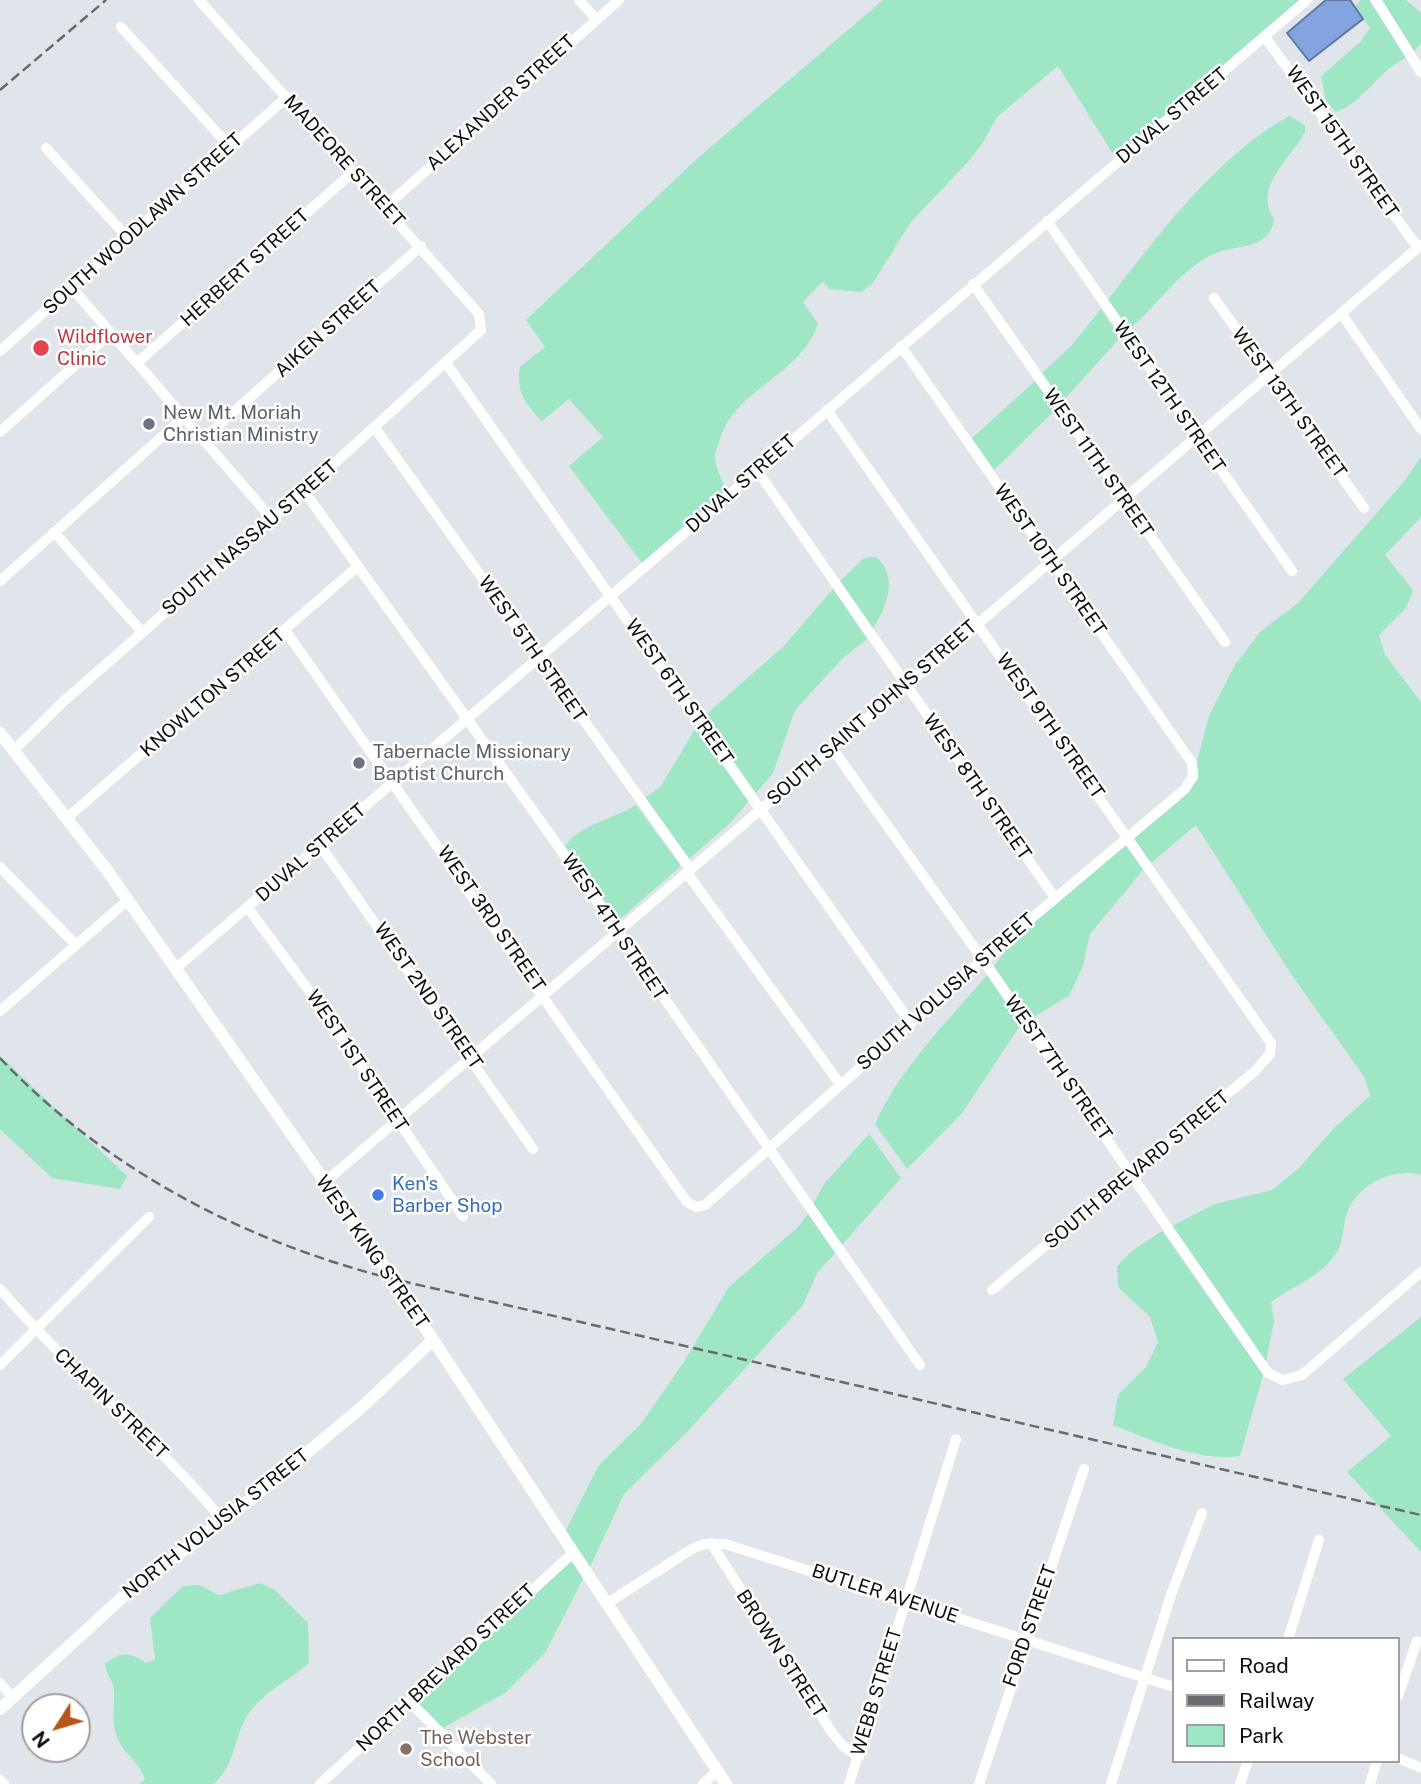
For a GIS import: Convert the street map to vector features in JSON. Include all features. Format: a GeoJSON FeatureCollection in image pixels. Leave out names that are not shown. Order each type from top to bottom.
{"type":"FeatureCollection","features":[{"type":"Feature","properties":{"kind":"main road","name":"WEST KING STREET"},"geometry":{"type":"LineString","coordinates":[[0,733],[68,817],[325,1182],[433,1340],[726,1784]]}},
{"type":"Feature","properties":{"kind":"main road","name":"NORTH VOLUSIA STREET"},"geometry":{"type":"LineString","coordinates":[[0,1709],[125,1595],[362,1407],[433,1340]]}},
{"type":"Feature","properties":{"kind":"street","name":"MADEORE STREET"},"geometry":{"type":"LineString","coordinates":[[199,0],[421,246],[479,314],[482,325]]}},
{"type":"Feature","properties":{"kind":"street"},"geometry":{"type":"LineString","coordinates":[[579,0],[596,19]]}},
{"type":"Feature","properties":{"kind":"street","name":"ALEXANDER STREET"},"geometry":{"type":"LineString","coordinates":[[384,208],[619,0]]}},
{"type":"Feature","properties":{"kind":"street","name":"DUVAL STREET"},"geometry":{"type":"LineString","coordinates":[[175,969],[1307,0]]}},
{"type":"Feature","properties":{"kind":"street"},"geometry":{"type":"LineString","coordinates":[[1376,0],[1421,72]]}},
{"type":"Feature","properties":{"kind":"street"},"geometry":{"type":"LineString","coordinates":[[121,27],[230,147]]}},
{"type":"Feature","properties":{"kind":"street","name":"WEST 15TH STREET"},"geometry":{"type":"LineString","coordinates":[[1265,37],[1419,246]]}},
{"type":"Feature","properties":{"kind":"street","name":"SOUTH WOODLAWN STREET"},"geometry":{"type":"LineString","coordinates":[[0,351],[287,97]]}},
{"type":"Feature","properties":{"kind":"street"},"geometry":{"type":"LineString","coordinates":[[46,148],[128,238]]}},
{"type":"Feature","properties":{"kind":"street","name":"HERBERT STREET"},"geometry":{"type":"LineString","coordinates":[[137,363],[353,172]]}},
{"type":"Feature","properties":{"kind":"street","name":"WEST 12TH STREET"},"geometry":{"type":"LineString","coordinates":[[1047,221],[1292,571]]}},
{"type":"Feature","properties":{"kind":"street","name":"AIKEN STREET"},"geometry":{"type":"LineString","coordinates":[[203,439],[421,246]]}},
{"type":"Feature","properties":{"kind":"street","name":"SOUTH SAINT JOHNS STREET"},"geometry":{"type":"LineString","coordinates":[[325,1182],[545,997],[761,808],[1419,246]]}},
{"type":"Feature","properties":{"kind":"street","name":"WEST 11TH STREET"},"geometry":{"type":"LineString","coordinates":[[973,284],[1225,642]]}},
{"type":"Feature","properties":{"kind":"street"},"geometry":{"type":"LineString","coordinates":[[72,288],[272,519]]}},
{"type":"Feature","properties":{"kind":"street","name":"WEST 13TH STREET"},"geometry":{"type":"LineString","coordinates":[[1214,299],[1364,508]]}},
{"type":"Feature","properties":{"kind":"street"},"geometry":{"type":"LineString","coordinates":[[1341,313],[1421,429]]}},
{"type":"Feature","properties":{"kind":"street","name":"SOUTH NASSAU STREET"},"geometry":{"type":"LineString","coordinates":[[15,749],[55,709],[478,335],[482,325]]}},
{"type":"Feature","properties":{"kind":"street"},"geometry":{"type":"LineString","coordinates":[[0,432],[111,333]]}},
{"type":"Feature","properties":{"kind":"street","name":"WEST 10TH STREET"},"geometry":{"type":"LineString","coordinates":[[901,346],[1192,763],[1194,776]]}},
{"type":"Feature","properties":{"kind":"street","name":"WEST 6TH STREET"},"geometry":{"type":"LineString","coordinates":[[446,363],[910,1022]]}},
{"type":"Feature","properties":{"kind":"street","name":"WEST 9TH STREET"},"geometry":{"type":"LineString","coordinates":[[827,410],[1271,1043]]}},
{"type":"Feature","properties":{"kind":"street"},"geometry":{"type":"LineString","coordinates":[[0,581],[183,418]]}},
{"type":"Feature","properties":{"kind":"street","name":"WEST 5TH STREET"},"geometry":{"type":"LineString","coordinates":[[374,428],[839,1084]]}},
{"type":"Feature","properties":{"kind":"street","name":"WEST 8TH STREET"},"geometry":{"type":"LineString","coordinates":[[756,469],[1055,898]]}},
{"type":"Feature","properties":{"kind":"street","name":"WEST 4TH STREET"},"geometry":{"type":"LineString","coordinates":[[304,491],[619,933],[920,1365]]}},
{"type":"Feature","properties":{"kind":"street"},"geometry":{"type":"LineString","coordinates":[[54,532],[142,632]]}},
{"type":"Feature","properties":{"kind":"street","name":"KNOWLTON STREET"},"geometry":{"type":"LineString","coordinates":[[68,817],[357,568]]}},
{"type":"Feature","properties":{"kind":"street","name":"WEST 3RD STREET"},"geometry":{"type":"LineString","coordinates":[[285,630],[687,1202],[696,1207]]}},
{"type":"Feature","properties":{"kind":"street","name":"WEST 7TH STREET"},"geometry":{"type":"LineString","coordinates":[[832,748],[983,960],[1268,1373],[1287,1380],[1302,1375],[1421,1272]]}},
{"type":"Feature","properties":{"kind":"street","name":"SOUTH VOLUSIA STREET"},"geometry":{"type":"LineString","coordinates":[[696,1207],[705,1205],[910,1022],[1185,789],[1194,776]]}},
{"type":"Feature","properties":{"kind":"street","name":"WEST 2ND STREET"},"geometry":{"type":"LineString","coordinates":[[320,845],[533,1149]]}},
{"type":"Feature","properties":{"kind":"street"},"geometry":{"type":"LineString","coordinates":[[0,867],[76,945]]}},
{"type":"Feature","properties":{"kind":"street"},"geometry":{"type":"LineString","coordinates":[[1,1009],[128,900]]}},
{"type":"Feature","properties":{"kind":"street","name":"WEST 1ST STREET"},"geometry":{"type":"LineString","coordinates":[[247,908],[318,1003],[463,1216]]}},
{"type":"Feature","properties":{"kind":"street","name":"SOUTH BREVARD STREET"},"geometry":{"type":"LineString","coordinates":[[992,1290],[1255,1071],[1270,1054],[1271,1043]]}},
{"type":"Feature","properties":{"kind":"street"},"geometry":{"type":"LineString","coordinates":[[0,1365],[37,1332],[149,1217]]}},
{"type":"Feature","properties":{"kind":"street","name":"CHAPIN STREET"},"geometry":{"type":"LineString","coordinates":[[0,1289],[37,1332],[197,1489],[222,1519]]}},
{"type":"Feature","properties":{"kind":"street","name":"WEBB STREET"},"geometry":{"type":"LineString","coordinates":[[849,1784],[956,1439]]}},
{"type":"Feature","properties":{"kind":"street","name":"FORD STREET"},"geometry":{"type":"LineString","coordinates":[[979,1784],[1025,1639],[1084,1469]]}},
{"type":"Feature","properties":{"kind":"street"},"geometry":{"type":"LineString","coordinates":[[1111,1784],[1179,1572],[1202,1513]]}},
{"type":"Feature","properties":{"kind":"street"},"geometry":{"type":"LineString","coordinates":[[1289,1637],[1319,1540]]}},
{"type":"Feature","properties":{"kind":"street"},"geometry":{"type":"LineString","coordinates":[[606,1604],[692,1549],[711,1543]]}},
{"type":"Feature","properties":{"kind":"street","name":"BUTLER AVENUE"},"geometry":{"type":"LineString","coordinates":[[711,1543],[725,1544],[1172,1685]]}},
{"type":"Feature","properties":{"kind":"street","name":"BROWN STREET"},"geometry":{"type":"LineString","coordinates":[[711,1543],[831,1731],[843,1746],[859,1757]]}},
{"type":"Feature","properties":{"kind":"street","name":"NORTH BREVARD STREET"},"geometry":{"type":"LineString","coordinates":[[320,1784],[573,1553]]}},
{"type":"Feature","properties":{"kind":"street"},"geometry":{"type":"LineString","coordinates":[[1400,1690],[1416,1641]]}},
{"type":"Feature","properties":{"kind":"street"},"geometry":{"type":"LineString","coordinates":[[0,1683],[13,1698]]}},
{"type":"Feature","properties":{"kind":"street"},"geometry":{"type":"LineString","coordinates":[[410,1701],[491,1784]]}},
{"type":"Feature","properties":{"kind":"street"},"geometry":{"type":"LineString","coordinates":[[1400,1759],[1421,1769]]}},
{"type":"Feature","properties":{"kind":"street"},"geometry":{"type":"LineString","coordinates":[[1240,1784],[1247,1763]]}},
{"type":"Feature","properties":{"kind":"street"},"geometry":{"type":"LineString","coordinates":[[1370,1784],[1376,1763]]}},
{"type":"Feature","properties":{"kind":"street"},"geometry":{"type":"LineString","coordinates":[[703,1784],[717,1771]]}},
{"type":"Feature","properties":{"kind":"street"},"geometry":{"type":"LineString","coordinates":[[0,1780],[4,1784]]}},
{"type":"Feature","properties":{"kind":"green space"},"geometry":{"type":"Polygon","coordinates":[[[883,0],[1300,0],[1115,157],[1058,66],[997,117],[982,144],[967,163],[911,222],[873,283],[861,292],[829,289],[823,281],[803,302],[818,324],[809,342],[782,371],[751,395],[726,424],[715,455],[726,490],[642,563],[569,466],[603,437],[569,399],[542,421],[523,397],[519,383],[520,367],[545,347],[526,320],[699,157],[883,0]]]}},
{"type":"Feature","properties":{"kind":"green space"},"geometry":{"type":"Polygon","coordinates":[[[1361,0],[1369,0],[1406,58],[1387,70],[1346,108],[1336,112],[1326,101],[1321,76],[1360,42],[1370,28],[1355,7],[1361,0]]]}},
{"type":"Feature","properties":{"kind":"green space"},"geometry":{"type":"Polygon","coordinates":[[[1382,0],[1406,0],[1421,13],[1421,43],[1414,51],[1382,0]]]}},
{"type":"Feature","properties":{"kind":"green space"},"geometry":{"type":"Polygon","coordinates":[[[1289,116],[1305,125],[1305,132],[1270,185],[1269,207],[1274,219],[1271,230],[1258,242],[1218,252],[1198,263],[1128,330],[1108,300],[1168,224],[1213,175],[1237,153],[1289,116]]]}},
{"type":"Feature","properties":{"kind":"green space"},"geometry":{"type":"Polygon","coordinates":[[[1101,309],[1120,338],[1062,402],[1042,373],[1071,346],[1101,309]]]}},
{"type":"Feature","properties":{"kind":"green space"},"geometry":{"type":"Polygon","coordinates":[[[1035,381],[1055,410],[994,470],[972,438],[1035,381]]]}},
{"type":"Feature","properties":{"kind":"green space"},"geometry":{"type":"Polygon","coordinates":[[[1421,457],[1421,517],[1385,555],[1413,590],[1406,608],[1379,635],[1385,655],[1421,702],[1421,1175],[1399,1173],[1388,1176],[1359,1194],[1347,1213],[1340,1246],[1332,1259],[1317,1273],[1271,1302],[1274,1321],[1266,1362],[1172,1226],[1215,1204],[1272,1190],[1299,1168],[1334,1128],[1370,1096],[1365,1078],[1291,974],[1196,825],[1151,863],[1134,838],[1178,802],[1198,780],[1197,761],[1209,716],[1235,665],[1260,632],[1298,603],[1403,483],[1421,457]]]}},
{"type":"Feature","properties":{"kind":"green space"},"geometry":{"type":"Polygon","coordinates":[[[876,557],[887,573],[889,583],[883,611],[873,629],[840,581],[864,558],[876,557]]]}},
{"type":"Feature","properties":{"kind":"green space"},"geometry":{"type":"Polygon","coordinates":[[[833,589],[867,639],[843,658],[795,710],[773,773],[756,793],[703,717],[783,647],[833,589]]]}},
{"type":"Feature","properties":{"kind":"green space"},"geometry":{"type":"Polygon","coordinates":[[[697,726],[749,801],[730,823],[689,859],[644,799],[661,786],[697,726]]]}},
{"type":"Feature","properties":{"kind":"green space"},"geometry":{"type":"Polygon","coordinates":[[[636,805],[681,866],[619,920],[565,846],[588,827],[636,805]]]}},
{"type":"Feature","properties":{"kind":"green space"},"geometry":{"type":"Polygon","coordinates":[[[1125,844],[1143,870],[1090,934],[1083,966],[1069,996],[1030,1019],[994,966],[1014,939],[1125,844]]]}},
{"type":"Feature","properties":{"kind":"green space"},"geometry":{"type":"Polygon","coordinates":[[[987,975],[1021,1024],[963,1112],[907,1169],[875,1124],[885,1103],[911,1064],[987,975]]]}},
{"type":"Feature","properties":{"kind":"green space"},"geometry":{"type":"Polygon","coordinates":[[[0,1056],[127,1176],[120,1189],[52,1178],[0,1129],[0,1056]]]}},
{"type":"Feature","properties":{"kind":"green space"},"geometry":{"type":"Polygon","coordinates":[[[869,1134],[901,1178],[842,1245],[813,1204],[824,1184],[869,1134]]]}},
{"type":"Feature","properties":{"kind":"green space"},"geometry":{"type":"Polygon","coordinates":[[[808,1214],[835,1253],[817,1273],[803,1305],[687,1432],[624,1494],[589,1569],[565,1532],[599,1465],[641,1424],[683,1363],[729,1287],[797,1228],[808,1214]]]}},
{"type":"Feature","properties":{"kind":"green space"},"geometry":{"type":"Polygon","coordinates":[[[1162,1231],[1263,1375],[1240,1456],[1192,1453],[1113,1425],[1118,1395],[1146,1367],[1158,1342],[1150,1317],[1118,1287],[1117,1266],[1132,1251],[1162,1231]]]}},
{"type":"Feature","properties":{"kind":"green space"},"geometry":{"type":"Polygon","coordinates":[[[1421,1317],[1421,1552],[1347,1472],[1391,1436],[1343,1379],[1421,1317]]]}},
{"type":"Feature","properties":{"kind":"green space"},"geometry":{"type":"Polygon","coordinates":[[[571,1560],[583,1579],[545,1653],[505,1693],[443,1728],[417,1701],[571,1560]]]}},
{"type":"Feature","properties":{"kind":"green space"},"geometry":{"type":"Polygon","coordinates":[[[260,1583],[275,1590],[308,1623],[309,1663],[267,1694],[253,1708],[243,1725],[227,1767],[214,1784],[139,1784],[145,1780],[143,1774],[122,1747],[116,1734],[113,1717],[114,1690],[105,1664],[125,1654],[145,1663],[155,1660],[150,1618],[183,1586],[199,1585],[219,1595],[260,1583]]]}},
{"type":"Feature","properties":{"kind":"water"},"geometry":{"type":"Polygon","coordinates":[[[1326,0],[1350,0],[1363,19],[1309,61],[1287,33],[1326,0]]]}},
{"type":"Feature","properties":{"kind":"railway"},"geometry":{"type":"LineString","coordinates":[[0,90],[106,0]]}},
{"type":"Feature","properties":{"kind":"railway"},"geometry":{"type":"LineString","coordinates":[[0,1058],[41,1098],[131,1167],[231,1222],[338,1263],[393,1279],[1421,1515]]}},
{"type":"Feature","properties":{"kind":"place","name":"Wildflower Clinic"},"geometry":{"type":"Point","coordinates":[41,348]}},
{"type":"Feature","properties":{"kind":"place","name":"New Mt. Moriah Christian Ministry"},"geometry":{"type":"Point","coordinates":[149,424]}},
{"type":"Feature","properties":{"kind":"place","name":"Tabernacle Missionary Baptist Church"},"geometry":{"type":"Point","coordinates":[359,763]}},
{"type":"Feature","properties":{"kind":"place","name":"Ken's Barber Shop"},"geometry":{"type":"Point","coordinates":[378,1195]}},
{"type":"Feature","properties":{"kind":"place","name":"The Webster School"},"geometry":{"type":"Point","coordinates":[406,1749]}}]}
